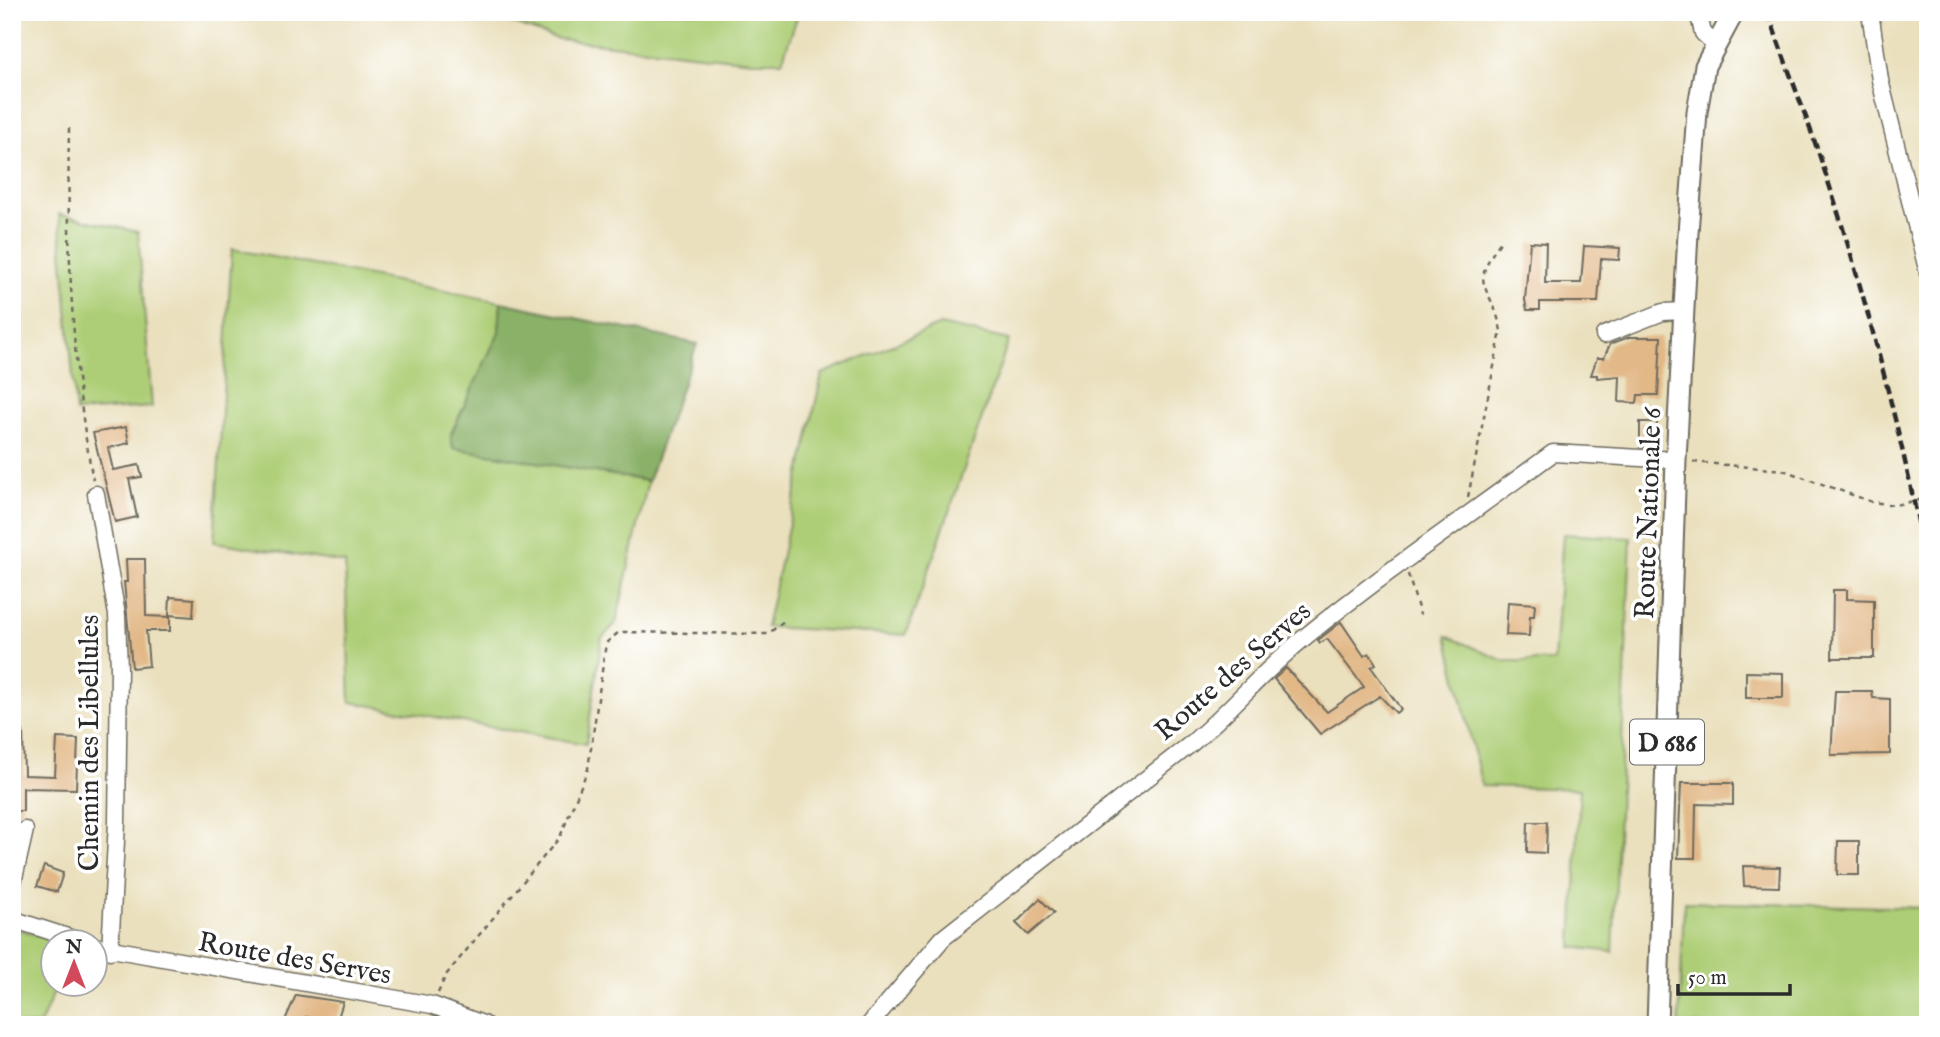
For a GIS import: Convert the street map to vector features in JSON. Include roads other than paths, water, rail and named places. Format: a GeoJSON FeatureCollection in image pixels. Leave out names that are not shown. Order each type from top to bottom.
{"type":"FeatureCollection","features":[{"type":"Feature","properties":{"kind":"main road","name":"Route Nationale 6"},"geometry":{"type":"LineString","coordinates":[[1657,1025],[1676,460],[1697,112],[1705,66],[1734,12]]}},
{"type":"Feature","properties":{"kind":"street"},"geometry":{"type":"LineString","coordinates":[[1698,12],[1703,33],[1715,44]]}},
{"type":"Feature","properties":{"kind":"street"},"geometry":{"type":"LineString","coordinates":[[1870,12],[1880,80],[1928,273]]}},
{"type":"Feature","properties":{"kind":"street"},"geometry":{"type":"LineString","coordinates":[[1604,335],[1663,312],[1684,311]]}},
{"type":"Feature","properties":{"kind":"street","name":"Route des Serves"},"geometry":{"type":"LineString","coordinates":[[869,1025],[943,938],[1192,743],[1228,712],[1257,677],[1306,635],[1553,453],[1676,460]]}},
{"type":"Feature","properties":{"kind":"street","name":"Chemin des Libellules"},"geometry":{"type":"LineString","coordinates":[[96,494],[117,615],[119,669],[117,822],[104,928]]}},
{"type":"Feature","properties":{"kind":"street"},"geometry":{"type":"LineString","coordinates":[[12,887],[25,830]]}},
{"type":"Feature","properties":{"kind":"street"},"geometry":{"type":"LineString","coordinates":[[12,919],[39,928]]}},
{"type":"Feature","properties":{"kind":"street","name":"Route des Serves"},"geometry":{"type":"LineString","coordinates":[[108,950],[432,1005],[485,1025]]}},
{"type":"Feature","properties":{"kind":"railway"},"geometry":{"type":"LineString","coordinates":[[1768,12],[1822,163],[1868,314],[1928,570]]}}]}
